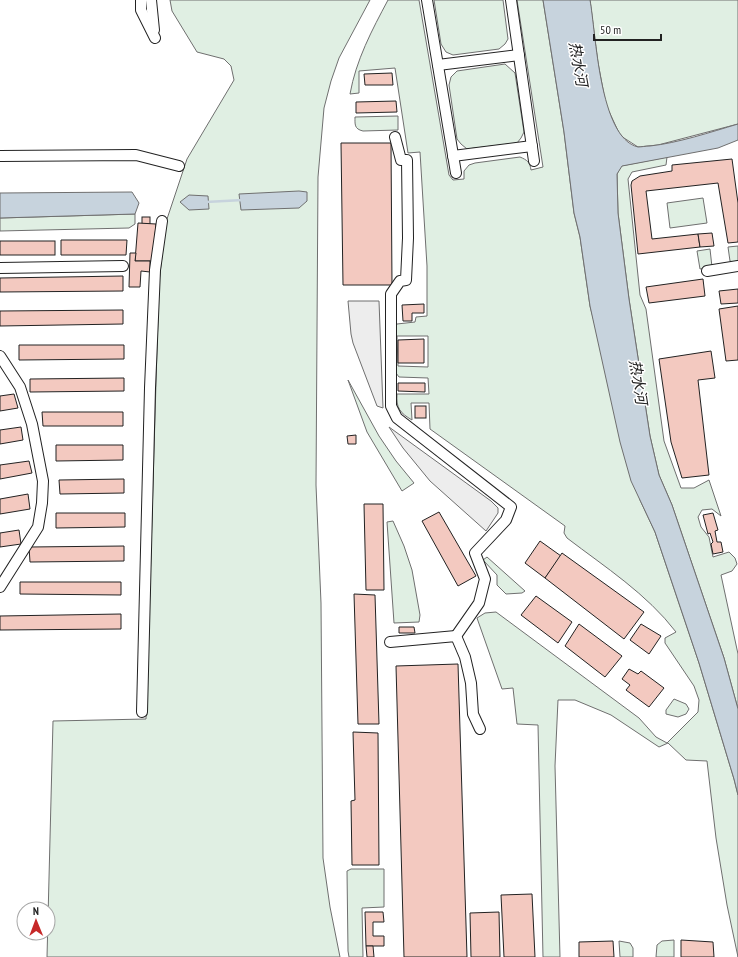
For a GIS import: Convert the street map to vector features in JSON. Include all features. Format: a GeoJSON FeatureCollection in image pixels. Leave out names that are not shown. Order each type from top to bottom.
{"type":"FeatureCollection","features":[{"type":"Feature","properties":{"kind":"street"},"geometry":{"type":"LineString","coordinates":[[141,0],[141,10],[155,38],[151,0]]}},
{"type":"Feature","properties":{"kind":"street"},"geometry":{"type":"LineString","coordinates":[[427,0],[456,173]]}},
{"type":"Feature","properties":{"kind":"street"},"geometry":{"type":"LineString","coordinates":[[511,0],[534,161]]}},
{"type":"Feature","properties":{"kind":"street"},"geometry":{"type":"LineString","coordinates":[[438,66],[519,55]]}},
{"type":"Feature","properties":{"kind":"street"},"geometry":{"type":"LineString","coordinates":[[390,642],[456,636],[479,603],[485,579],[475,553],[506,520],[511,507],[397,418],[391,406],[392,294],[400,281],[406,280],[408,238],[407,160],[401,160],[395,136]]}},
{"type":"Feature","properties":{"kind":"street"},"geometry":{"type":"LineString","coordinates":[[453,156],[532,146]]}},
{"type":"Feature","properties":{"kind":"street"},"geometry":{"type":"LineString","coordinates":[[0,156],[136,155],[179,166]]}},
{"type":"Feature","properties":{"kind":"street"},"geometry":{"type":"LineString","coordinates":[[142,712],[154,293],[155,270],[162,221]]}},
{"type":"Feature","properties":{"kind":"street"},"geometry":{"type":"LineString","coordinates":[[0,268],[123,266]]}},
{"type":"Feature","properties":{"kind":"street"},"geometry":{"type":"LineString","coordinates":[[707,271],[738,266]]}},
{"type":"Feature","properties":{"kind":"street"},"geometry":{"type":"LineString","coordinates":[[0,356],[20,387],[32,424],[43,481],[42,503],[38,527],[0,587]]}},
{"type":"Feature","properties":{"kind":"street"},"geometry":{"type":"LineString","coordinates":[[456,636],[465,657],[471,683],[474,714],[480,728]]}},
{"type":"Feature","properties":{"kind":"green space"},"geometry":{"type":"Polygon","coordinates":[[[170,0],[370,0],[339,58],[331,81],[324,108],[318,177],[316,485],[321,603],[323,858],[330,907],[340,957],[47,957],[47,941],[56,941],[56,901],[48,901],[53,721],[146,719],[159,282],[166,222],[187,159],[234,80],[231,66],[224,59],[197,52],[172,11],[170,0]]]}},
{"type":"Feature","properties":{"kind":"green space"},"geometry":{"type":"Polygon","coordinates":[[[388,0],[419,0],[449,175],[453,180],[464,179],[464,171],[469,165],[475,163],[520,157],[528,162],[531,170],[543,167],[517,0],[543,0],[564,132],[574,213],[580,237],[590,306],[640,500],[655,532],[699,663],[738,795],[738,957],[727,905],[716,838],[707,761],[686,760],[668,743],[659,747],[611,715],[575,700],[558,700],[555,766],[560,957],[543,957],[538,725],[517,724],[513,688],[502,689],[477,618],[485,613],[496,612],[639,718],[656,737],[667,743],[698,712],[699,700],[694,686],[665,643],[665,638],[676,632],[652,605],[639,593],[567,538],[564,533],[565,526],[430,429],[429,403],[411,403],[412,420],[404,415],[398,407],[397,394],[429,394],[428,378],[399,377],[396,373],[395,327],[397,324],[415,322],[416,317],[427,316],[427,266],[420,152],[408,153],[395,68],[359,71],[359,93],[350,94],[360,57],[388,0]],[[397,336],[398,366],[428,367],[428,336],[397,336]]]}},
{"type":"Feature","properties":{"kind":"green space"},"geometry":{"type":"Polygon","coordinates":[[[434,0],[503,0],[508,39],[499,49],[453,55],[446,52],[441,44],[434,0]]]}},
{"type":"Feature","properties":{"kind":"green space"},"geometry":{"type":"Polygon","coordinates":[[[590,0],[738,0],[738,124],[658,145],[638,147],[624,138],[619,133],[606,105],[598,63],[590,0]]]}},
{"type":"Feature","properties":{"kind":"green space"},"geometry":{"type":"Polygon","coordinates":[[[505,64],[515,73],[524,132],[517,143],[467,149],[457,139],[449,85],[451,77],[457,71],[505,64]]]}},
{"type":"Feature","properties":{"kind":"green space"},"geometry":{"type":"Polygon","coordinates":[[[398,116],[398,130],[363,131],[358,129],[355,124],[355,117],[398,116]]]}},
{"type":"Feature","properties":{"kind":"green space"},"geometry":{"type":"Polygon","coordinates":[[[667,157],[666,165],[632,172],[628,179],[640,295],[646,309],[664,441],[681,488],[694,488],[709,480],[721,516],[712,509],[702,510],[698,517],[701,527],[709,537],[713,557],[729,552],[735,558],[737,564],[732,571],[721,575],[738,654],[738,709],[724,658],[672,505],[659,475],[650,436],[629,299],[618,213],[617,174],[621,166],[667,157]]]}},
{"type":"Feature","properties":{"kind":"green space"},"geometry":{"type":"Polygon","coordinates":[[[703,198],[707,223],[670,228],[667,203],[703,198]]]}},
{"type":"Feature","properties":{"kind":"green space"},"geometry":{"type":"Polygon","coordinates":[[[135,214],[135,224],[129,228],[0,231],[0,218],[135,214]]]}},
{"type":"Feature","properties":{"kind":"green space"},"geometry":{"type":"Polygon","coordinates":[[[738,246],[738,261],[732,262],[730,261],[728,247],[738,246]]]}},
{"type":"Feature","properties":{"kind":"green space"},"geometry":{"type":"Polygon","coordinates":[[[710,249],[712,267],[700,269],[697,251],[710,249]]]}},
{"type":"Feature","properties":{"kind":"green space"},"geometry":{"type":"Polygon","coordinates":[[[348,380],[379,436],[396,461],[414,483],[402,491],[367,432],[348,380]]]}},
{"type":"Feature","properties":{"kind":"green space"},"geometry":{"type":"Polygon","coordinates":[[[393,521],[404,546],[412,570],[420,615],[419,622],[394,623],[387,522],[393,521]]]}},
{"type":"Feature","properties":{"kind":"green space"},"geometry":{"type":"Polygon","coordinates":[[[487,557],[525,591],[522,593],[506,594],[497,585],[497,575],[483,560],[487,557]]]}},
{"type":"Feature","properties":{"kind":"green space"},"geometry":{"type":"Polygon","coordinates":[[[674,699],[686,704],[689,709],[686,714],[678,717],[666,714],[666,710],[674,699]]]}},
{"type":"Feature","properties":{"kind":"green space"},"geometry":{"type":"Polygon","coordinates":[[[351,869],[384,869],[384,907],[362,908],[363,957],[349,957],[348,951],[347,871],[351,869]]]}},
{"type":"Feature","properties":{"kind":"green space"},"geometry":{"type":"Polygon","coordinates":[[[674,940],[674,957],[656,957],[657,945],[662,941],[674,940]]]}},
{"type":"Feature","properties":{"kind":"green space"},"geometry":{"type":"Polygon","coordinates":[[[619,941],[630,943],[633,948],[633,957],[620,957],[619,941]]]}},
{"type":"Feature","properties":{"kind":"shaded area"},"geometry":{"type":"Polygon","coordinates":[[[348,301],[379,301],[383,408],[377,406],[353,343],[348,301]]]}},
{"type":"Feature","properties":{"kind":"shaded area"},"geometry":{"type":"Polygon","coordinates":[[[389,427],[491,501],[498,508],[498,513],[486,531],[430,481],[403,448],[389,427]]]}},
{"type":"Feature","properties":{"kind":"water","name":"热水河"},"geometry":{"type":"Polygon","coordinates":[[[543,0],[590,0],[598,58],[607,105],[615,125],[625,139],[638,147],[661,145],[706,134],[738,124],[738,140],[718,148],[622,166],[617,174],[618,213],[629,299],[650,436],[659,475],[672,505],[724,658],[738,709],[738,795],[699,663],[655,532],[631,481],[620,442],[590,306],[580,237],[574,213],[564,132],[543,0]]]}},
{"type":"Feature","properties":{"kind":"water"},"geometry":{"type":"Polygon","coordinates":[[[299,191],[307,192],[307,201],[299,208],[241,210],[239,194],[299,191]]]}},
{"type":"Feature","properties":{"kind":"water"},"geometry":{"type":"Polygon","coordinates":[[[132,192],[139,203],[135,214],[0,218],[0,193],[132,192]]]}},
{"type":"Feature","properties":{"kind":"water"},"geometry":{"type":"Polygon","coordinates":[[[189,195],[208,196],[209,209],[189,210],[180,202],[189,195]]]}},
{"type":"Feature","properties":{"kind":"building"},"geometry":{"type":"Polygon","coordinates":[[[392,73],[393,85],[365,85],[364,74],[392,73]]]}},
{"type":"Feature","properties":{"kind":"building"},"geometry":{"type":"Polygon","coordinates":[[[396,101],[397,112],[356,113],[356,102],[396,101]]]}},
{"type":"Feature","properties":{"kind":"building"},"geometry":{"type":"Polygon","coordinates":[[[341,143],[391,143],[392,285],[343,285],[341,143]]]}},
{"type":"Feature","properties":{"kind":"building"},"geometry":{"type":"Polygon","coordinates":[[[732,159],[738,203],[738,242],[728,243],[718,183],[646,191],[652,239],[698,234],[700,247],[638,254],[631,185],[632,181],[640,176],[672,171],[672,165],[732,159]]]}},
{"type":"Feature","properties":{"kind":"building"},"geometry":{"type":"Polygon","coordinates":[[[142,217],[150,217],[150,224],[142,224],[142,217]]]}},
{"type":"Feature","properties":{"kind":"building"},"geometry":{"type":"Polygon","coordinates":[[[138,223],[156,224],[153,261],[135,261],[138,223]]]}},
{"type":"Feature","properties":{"kind":"building"},"geometry":{"type":"Polygon","coordinates":[[[712,233],[714,246],[700,247],[698,234],[712,233]]]}},
{"type":"Feature","properties":{"kind":"building"},"geometry":{"type":"Polygon","coordinates":[[[61,240],[127,240],[126,255],[61,255],[61,240]]]}},
{"type":"Feature","properties":{"kind":"building"},"geometry":{"type":"Polygon","coordinates":[[[0,241],[55,241],[55,255],[0,255],[0,241]]]}},
{"type":"Feature","properties":{"kind":"building"},"geometry":{"type":"Polygon","coordinates":[[[130,253],[136,253],[135,261],[150,261],[150,272],[141,271],[140,287],[129,287],[130,253]]]}},
{"type":"Feature","properties":{"kind":"building"},"geometry":{"type":"Polygon","coordinates":[[[123,276],[123,291],[0,292],[0,278],[123,276]]]}},
{"type":"Feature","properties":{"kind":"building"},"geometry":{"type":"Polygon","coordinates":[[[703,279],[705,296],[649,303],[646,287],[703,279]]]}},
{"type":"Feature","properties":{"kind":"building"},"geometry":{"type":"Polygon","coordinates":[[[738,289],[738,303],[721,304],[719,291],[738,289]]]}},
{"type":"Feature","properties":{"kind":"building"},"geometry":{"type":"Polygon","coordinates":[[[424,304],[424,313],[412,313],[412,321],[403,321],[402,305],[424,304]]]}},
{"type":"Feature","properties":{"kind":"building"},"geometry":{"type":"Polygon","coordinates":[[[738,306],[738,360],[726,361],[719,309],[738,306]]]}},
{"type":"Feature","properties":{"kind":"building"},"geometry":{"type":"Polygon","coordinates":[[[123,310],[123,324],[0,326],[0,311],[123,310]]]}},
{"type":"Feature","properties":{"kind":"building"},"geometry":{"type":"Polygon","coordinates":[[[424,339],[424,363],[398,363],[398,340],[424,339]]]}},
{"type":"Feature","properties":{"kind":"building"},"geometry":{"type":"Polygon","coordinates":[[[19,345],[124,345],[124,359],[19,360],[19,345]]]}},
{"type":"Feature","properties":{"kind":"building"},"geometry":{"type":"Polygon","coordinates":[[[711,351],[715,378],[698,380],[709,475],[682,478],[671,442],[659,359],[711,351]]]}},
{"type":"Feature","properties":{"kind":"building"},"geometry":{"type":"Polygon","coordinates":[[[124,378],[124,391],[30,392],[30,379],[124,378]]]}},
{"type":"Feature","properties":{"kind":"building"},"geometry":{"type":"Polygon","coordinates":[[[398,383],[425,383],[425,392],[398,391],[398,383]]]}},
{"type":"Feature","properties":{"kind":"building"},"geometry":{"type":"Polygon","coordinates":[[[14,394],[18,408],[0,411],[0,396],[14,394]]]}},
{"type":"Feature","properties":{"kind":"building"},"geometry":{"type":"Polygon","coordinates":[[[415,406],[426,406],[426,418],[415,418],[415,406]]]}},
{"type":"Feature","properties":{"kind":"building"},"geometry":{"type":"Polygon","coordinates":[[[42,412],[123,412],[123,426],[43,426],[42,412]]]}},
{"type":"Feature","properties":{"kind":"building"},"geometry":{"type":"Polygon","coordinates":[[[21,427],[23,440],[0,444],[0,430],[21,427]]]}},
{"type":"Feature","properties":{"kind":"building"},"geometry":{"type":"Polygon","coordinates":[[[356,435],[356,444],[348,444],[347,436],[356,435]]]}},
{"type":"Feature","properties":{"kind":"building"},"geometry":{"type":"Polygon","coordinates":[[[56,445],[123,445],[123,460],[56,461],[56,445]]]}},
{"type":"Feature","properties":{"kind":"building"},"geometry":{"type":"Polygon","coordinates":[[[29,461],[32,473],[0,479],[0,465],[29,461]]]}},
{"type":"Feature","properties":{"kind":"building"},"geometry":{"type":"Polygon","coordinates":[[[124,479],[124,493],[60,494],[59,480],[124,479]]]}},
{"type":"Feature","properties":{"kind":"building"},"geometry":{"type":"Polygon","coordinates":[[[28,494],[30,509],[0,514],[0,499],[28,494]]]}},
{"type":"Feature","properties":{"kind":"building"},"geometry":{"type":"Polygon","coordinates":[[[364,504],[383,504],[384,590],[366,590],[364,504]]]}},
{"type":"Feature","properties":{"kind":"building"},"geometry":{"type":"Polygon","coordinates":[[[439,512],[476,576],[458,586],[422,521],[439,512]]]}},
{"type":"Feature","properties":{"kind":"building"},"geometry":{"type":"Polygon","coordinates":[[[56,513],[125,513],[125,527],[56,528],[56,513]]]}},
{"type":"Feature","properties":{"kind":"building"},"geometry":{"type":"Polygon","coordinates":[[[713,513],[718,530],[715,531],[717,542],[721,542],[723,552],[713,554],[711,544],[713,542],[710,533],[708,534],[703,515],[713,513]]]}},
{"type":"Feature","properties":{"kind":"building"},"geometry":{"type":"Polygon","coordinates":[[[19,530],[21,544],[0,547],[0,533],[19,530]]]}},
{"type":"Feature","properties":{"kind":"building"},"geometry":{"type":"Polygon","coordinates":[[[540,541],[561,556],[545,578],[525,563],[540,541]]]}},
{"type":"Feature","properties":{"kind":"building"},"geometry":{"type":"Polygon","coordinates":[[[124,546],[124,561],[30,562],[29,547],[124,546]]]}},
{"type":"Feature","properties":{"kind":"building"},"geometry":{"type":"Polygon","coordinates":[[[562,553],[644,612],[624,639],[545,578],[562,553]]]}},
{"type":"Feature","properties":{"kind":"building"},"geometry":{"type":"Polygon","coordinates":[[[20,582],[121,582],[121,595],[20,594],[20,582]]]}},
{"type":"Feature","properties":{"kind":"building"},"geometry":{"type":"Polygon","coordinates":[[[354,594],[375,595],[379,724],[358,724],[354,594]]]}},
{"type":"Feature","properties":{"kind":"building"},"geometry":{"type":"Polygon","coordinates":[[[536,596],[572,622],[558,643],[521,615],[536,596]]]}},
{"type":"Feature","properties":{"kind":"building"},"geometry":{"type":"Polygon","coordinates":[[[121,614],[121,629],[0,630],[0,616],[121,614]]]}},
{"type":"Feature","properties":{"kind":"building"},"geometry":{"type":"Polygon","coordinates":[[[579,624],[622,656],[605,677],[565,646],[579,624]]]}},
{"type":"Feature","properties":{"kind":"building"},"geometry":{"type":"Polygon","coordinates":[[[641,624],[661,636],[649,654],[630,640],[641,624]]]}},
{"type":"Feature","properties":{"kind":"building"},"geometry":{"type":"Polygon","coordinates":[[[399,627],[414,627],[415,633],[399,633],[399,627]]]}},
{"type":"Feature","properties":{"kind":"building"},"geometry":{"type":"Polygon","coordinates":[[[458,664],[467,957],[404,957],[396,666],[458,664]]]}},
{"type":"Feature","properties":{"kind":"building"},"geometry":{"type":"Polygon","coordinates":[[[629,669],[638,674],[641,671],[664,688],[649,707],[626,690],[630,685],[622,679],[629,669]]]}},
{"type":"Feature","properties":{"kind":"building"},"geometry":{"type":"Polygon","coordinates":[[[353,732],[378,733],[379,865],[352,865],[351,801],[355,800],[353,732]]]}},
{"type":"Feature","properties":{"kind":"building"},"geometry":{"type":"Polygon","coordinates":[[[532,894],[535,957],[504,957],[501,895],[532,894]]]}},
{"type":"Feature","properties":{"kind":"building"},"geometry":{"type":"Polygon","coordinates":[[[365,912],[383,912],[384,922],[373,922],[373,936],[384,936],[384,946],[366,946],[365,912]]]}},
{"type":"Feature","properties":{"kind":"building"},"geometry":{"type":"Polygon","coordinates":[[[499,912],[500,957],[471,957],[470,913],[499,912]]]}},
{"type":"Feature","properties":{"kind":"building"},"geometry":{"type":"Polygon","coordinates":[[[681,940],[713,942],[714,957],[681,957],[681,940]]]}},
{"type":"Feature","properties":{"kind":"building"},"geometry":{"type":"Polygon","coordinates":[[[613,941],[614,957],[579,957],[579,942],[613,941]]]}},
{"type":"Feature","properties":{"kind":"building"},"geometry":{"type":"Polygon","coordinates":[[[366,946],[373,946],[374,957],[367,957],[366,946]]]}},
{"type":"Feature","properties":{"kind":"waterway"},"geometry":{"type":"LineString","coordinates":[[206,202],[243,200]]}}]}
